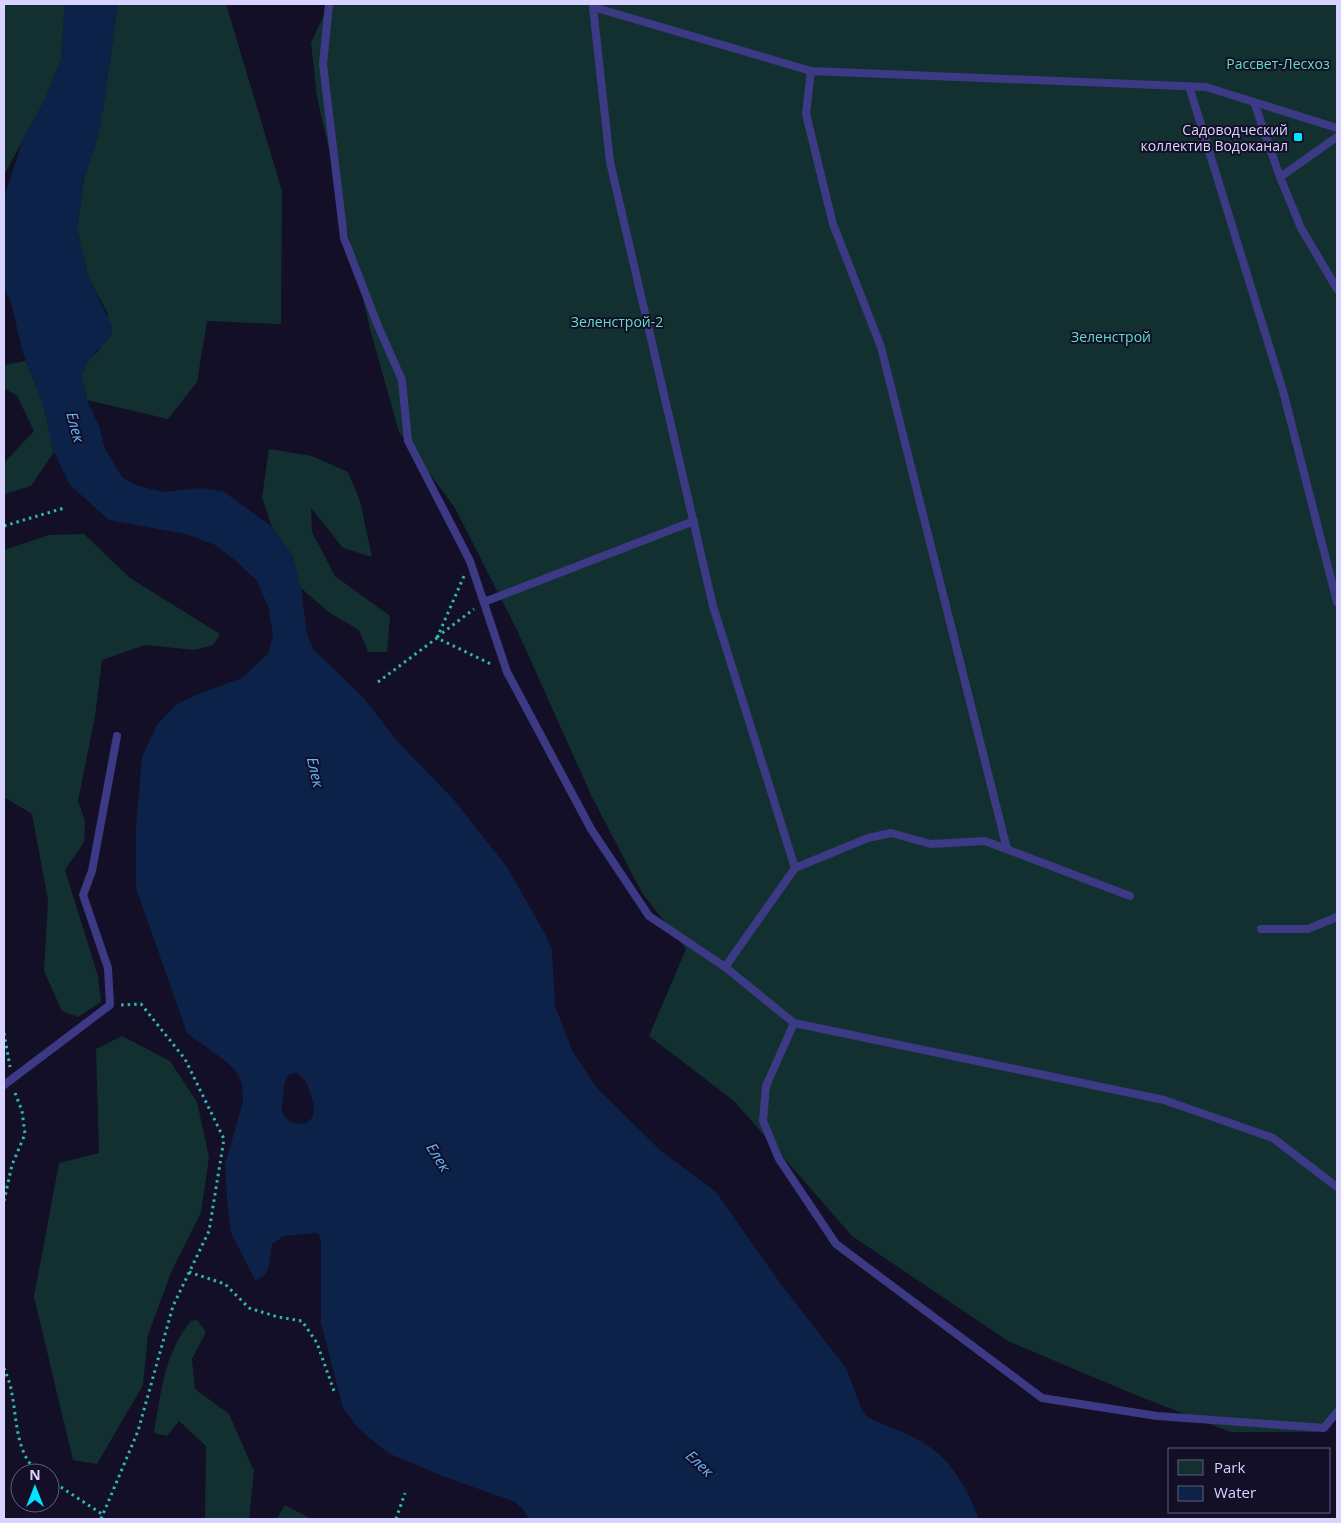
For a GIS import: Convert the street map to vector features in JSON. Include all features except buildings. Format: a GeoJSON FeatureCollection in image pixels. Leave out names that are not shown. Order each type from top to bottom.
{"type":"FeatureCollection","features":[{"type":"Feature","properties":{"kind":"lane"},"geometry":{"type":"LineString","coordinates":[[329,4],[323,64],[344,238],[402,380],[408,441],[470,561],[507,672],[590,830],[649,916],[725,967],[794,1023],[1164,1100],[1273,1138],[1337,1187]]}},
{"type":"Feature","properties":{"kind":"lane"},"geometry":{"type":"LineString","coordinates":[[795,868],[713,606],[610,162],[592,6],[811,71],[1206,87],[1337,128]]}},
{"type":"Feature","properties":{"kind":"lane"},"geometry":{"type":"LineString","coordinates":[[811,71],[806,114],[833,224],[881,347],[1007,849]]}},
{"type":"Feature","properties":{"kind":"lane"},"geometry":{"type":"LineString","coordinates":[[1189,86],[1283,391],[1337,602]]}},
{"type":"Feature","properties":{"kind":"lane"},"geometry":{"type":"LineString","coordinates":[[1254,102],[1280,177],[1301,228],[1337,289]]}},
{"type":"Feature","properties":{"kind":"lane"},"geometry":{"type":"LineString","coordinates":[[1280,177],[1337,137]]}},
{"type":"Feature","properties":{"kind":"lane"},"geometry":{"type":"LineString","coordinates":[[484,602],[694,521]]}},
{"type":"Feature","properties":{"kind":"lane"},"geometry":{"type":"LineString","coordinates":[[7,1082],[110,1005],[108,968],[83,895],[92,871],[117,736]]}},
{"type":"Feature","properties":{"kind":"lane"},"geometry":{"type":"LineString","coordinates":[[725,967],[795,868],[868,838],[891,833],[932,844],[985,841],[1130,896]]}},
{"type":"Feature","properties":{"kind":"lane"},"geometry":{"type":"LineString","coordinates":[[1262,929],[1308,929],[1337,917]]}},
{"type":"Feature","properties":{"kind":"lane"},"geometry":{"type":"LineString","coordinates":[[794,1023],[766,1086],[763,1121],[779,1159],[836,1244],[1042,1398],[1157,1416],[1324,1428],[1337,1412]]}},
{"type":"Feature","properties":{"kind":"path"},"geometry":{"type":"LineString","coordinates":[[4,526],[64,508]]}},
{"type":"Feature","properties":{"kind":"path"},"geometry":{"type":"LineString","coordinates":[[437,638],[470,561]]}},
{"type":"Feature","properties":{"kind":"path"},"geometry":{"type":"LineString","coordinates":[[378,682],[484,602]]}},
{"type":"Feature","properties":{"kind":"path"},"geometry":{"type":"LineString","coordinates":[[437,638],[507,672]]}},
{"type":"Feature","properties":{"kind":"path"},"geometry":{"type":"LineString","coordinates":[[101,1519],[138,1431],[173,1306],[209,1232],[224,1139],[185,1059],[141,1004],[110,1005]]}},
{"type":"Feature","properties":{"kind":"path"},"geometry":{"type":"LineString","coordinates":[[4,1034],[10,1061],[7,1082],[22,1111],[25,1134],[12,1165],[4,1201]]}},
{"type":"Feature","properties":{"kind":"path"},"geometry":{"type":"LineString","coordinates":[[189,1272],[225,1284],[249,1308],[278,1317],[302,1321],[317,1343],[334,1391]]}},
{"type":"Feature","properties":{"kind":"path"},"geometry":{"type":"LineString","coordinates":[[4,1368],[12,1392],[18,1434],[29,1463]]}},
{"type":"Feature","properties":{"kind":"path"},"geometry":{"type":"LineString","coordinates":[[60,1487],[102,1514]]}},
{"type":"Feature","properties":{"kind":"path"},"geometry":{"type":"LineString","coordinates":[[396,1519],[405,1493]]}},
{"type":"Feature","properties":{"kind":"green space"},"geometry":{"type":"Polygon","coordinates":[[[4,4],[65,4],[61,59],[45,100],[4,175],[4,4]]]}},
{"type":"Feature","properties":{"kind":"green space"},"geometry":{"type":"Polygon","coordinates":[[[118,4],[226,4],[282,191],[281,324],[207,321],[197,382],[168,419],[87,400],[83,383],[83,371],[91,357],[100,349],[108,314],[88,277],[77,228],[84,179],[98,135],[118,4]]]}},
{"type":"Feature","properties":{"kind":"green space","name":"Зеленстрой-2"},"geometry":{"type":"Polygon","coordinates":[[[329,4],[1337,4],[1337,1408],[1318,1432],[1230,1432],[1126,1391],[1008,1341],[852,1236],[734,1101],[649,1036],[686,949],[642,893],[591,795],[517,630],[455,508],[399,432],[370,329],[317,97],[311,43],[329,4]]]}},
{"type":"Feature","properties":{"kind":"green space"},"geometry":{"type":"Polygon","coordinates":[[[26,361],[43,403],[54,452],[31,486],[4,494],[4,463],[34,431],[17,396],[4,388],[4,365],[26,361]]]}},
{"type":"Feature","properties":{"kind":"green space"},"geometry":{"type":"Polygon","coordinates":[[[269,449],[312,456],[348,472],[360,501],[372,557],[343,548],[311,508],[312,532],[335,576],[390,616],[387,652],[368,652],[359,630],[330,613],[301,588],[292,555],[272,527],[262,497],[269,449]]]}},
{"type":"Feature","properties":{"kind":"green space"},"geometry":{"type":"Polygon","coordinates":[[[84,534],[130,578],[220,634],[213,645],[195,650],[145,645],[102,660],[95,716],[78,801],[85,821],[84,842],[65,870],[98,976],[101,1002],[78,1017],[62,1011],[44,971],[48,900],[32,814],[4,797],[4,550],[49,535],[84,534]]]}},
{"type":"Feature","properties":{"kind":"green space"},"geometry":{"type":"Polygon","coordinates":[[[122,1036],[170,1061],[197,1102],[209,1157],[201,1213],[172,1270],[148,1335],[143,1385],[97,1464],[73,1460],[34,1297],[59,1163],[99,1153],[96,1049],[122,1036]]]}},
{"type":"Feature","properties":{"kind":"green space"},"geometry":{"type":"Polygon","coordinates":[[[197,1320],[206,1332],[192,1359],[195,1389],[229,1414],[254,1471],[249,1519],[205,1519],[206,1446],[179,1421],[167,1436],[154,1433],[169,1360],[191,1321],[197,1320]]]}},
{"type":"Feature","properties":{"kind":"green space"},"geometry":{"type":"Polygon","coordinates":[[[285,1505],[311,1519],[277,1519],[285,1505]]]}},
{"type":"Feature","properties":{"kind":"water","name":"Елек"},"geometry":{"type":"Polygon","coordinates":[[[65,4],[118,4],[98,135],[84,179],[77,228],[88,277],[112,326],[111,336],[91,357],[83,371],[83,383],[87,400],[99,426],[105,449],[122,477],[135,485],[163,492],[201,488],[223,491],[272,527],[292,555],[301,588],[307,634],[314,650],[363,697],[397,741],[454,800],[507,867],[552,950],[555,1006],[572,1050],[596,1087],[661,1151],[716,1192],[780,1283],[846,1368],[862,1410],[867,1417],[913,1437],[927,1445],[945,1460],[959,1478],[979,1519],[529,1519],[523,1509],[513,1501],[442,1476],[388,1453],[359,1429],[343,1408],[321,1323],[321,1239],[317,1233],[284,1236],[272,1244],[267,1271],[255,1280],[231,1233],[227,1199],[225,1164],[243,1102],[242,1083],[235,1070],[224,1060],[187,1033],[136,888],[136,828],[142,757],[157,725],[177,704],[242,678],[268,654],[273,635],[268,606],[256,580],[235,560],[215,545],[186,534],[109,520],[70,485],[54,452],[43,403],[23,353],[11,303],[4,288],[4,198],[24,136],[45,100],[61,59],[65,4]],[[297,1073],[290,1074],[287,1079],[284,1087],[282,1109],[289,1121],[302,1124],[308,1122],[314,1110],[308,1088],[297,1073]]]}},
{"type":"Feature","properties":{"kind":"place","name":"Садоводческий коллектив Водоканал"},"geometry":{"type":"Point","coordinates":[1298,137]}},
{"type":"Feature","properties":{"kind":"park label","name":"Рассвет-Лесхоз"},"geometry":{"type":"Point","coordinates":[1278,63]}},
{"type":"Feature","properties":{"kind":"park label","name":"Зеленстрой"},"geometry":{"type":"Point","coordinates":[1111,336]}}]}
